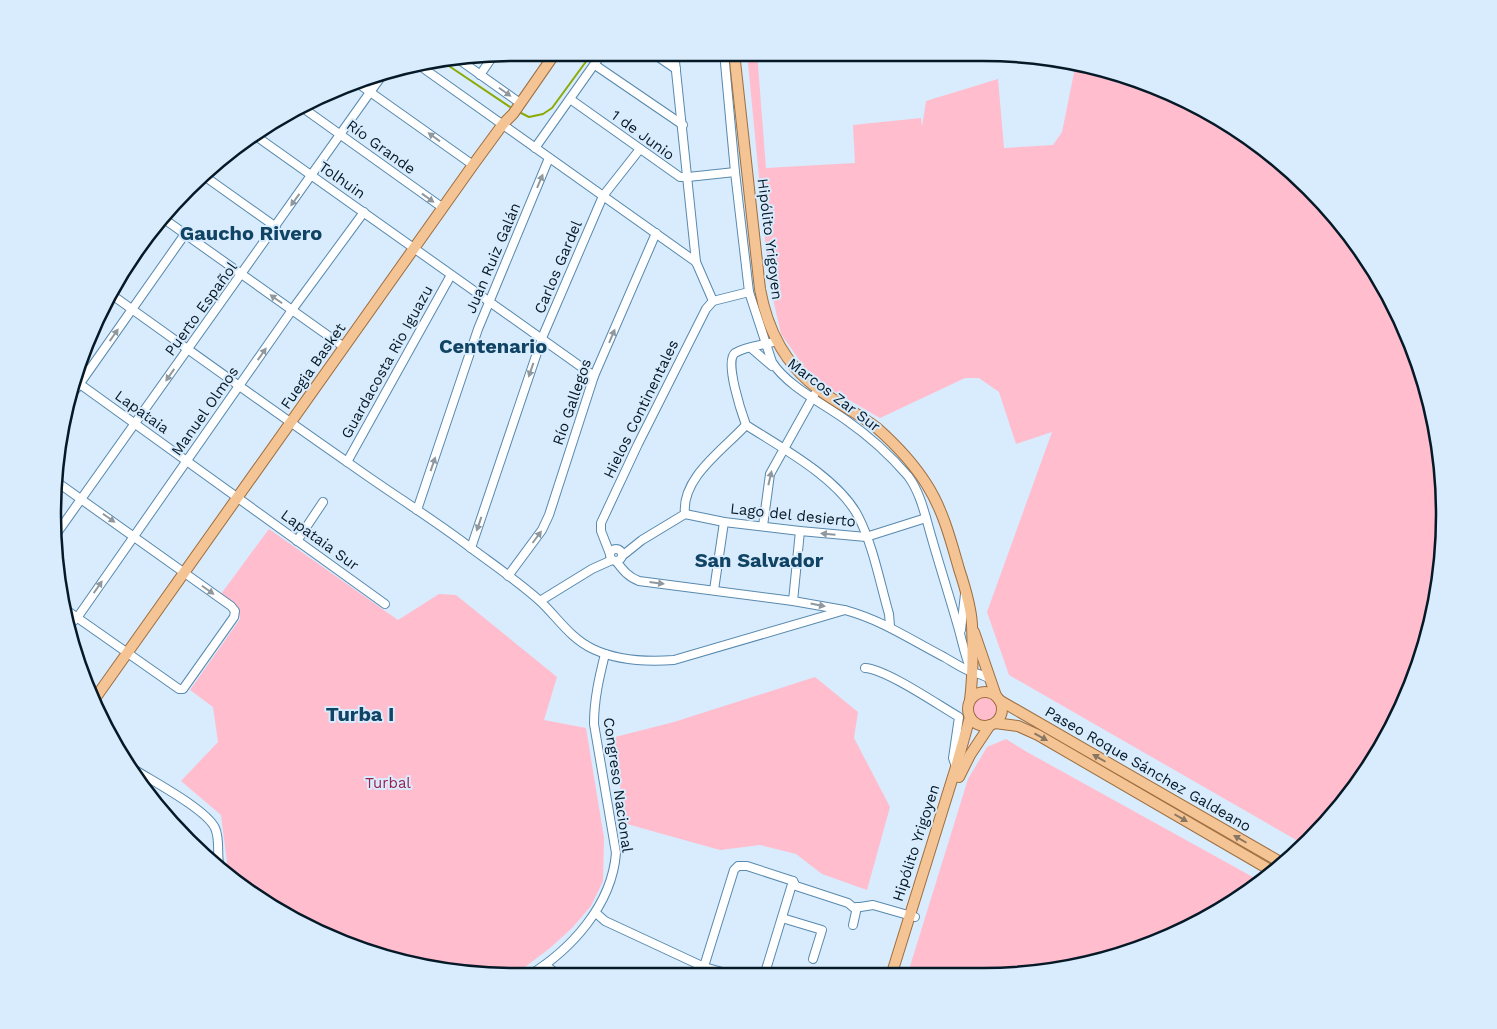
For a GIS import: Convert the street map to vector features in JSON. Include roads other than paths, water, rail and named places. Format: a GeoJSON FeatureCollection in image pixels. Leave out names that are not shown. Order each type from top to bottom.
{"type":"FeatureCollection","features":[{"type":"Feature","properties":{"kind":"main road","name":"Fuegia Basket"},"geometry":{"type":"LineString","coordinates":[[99,694],[473,165],[503,124],[513,114],[550,61]]}},
{"type":"Feature","properties":{"kind":"main road","name":"Hipólito Yrigoyen"},"geometry":{"type":"LineString","coordinates":[[735,61],[760,289],[766,317],[777,341],[790,362],[814,393],[876,428],[900,451],[923,479],[936,502],[946,527],[965,590],[972,624],[997,698]]}},
{"type":"Feature","properties":{"kind":"main road","name":"Hipólito Yrigoyen"},"geometry":{"type":"LineString","coordinates":[[970,700],[972,624]]}},
{"type":"Feature","properties":{"kind":"main road"},"geometry":{"type":"LineString","coordinates":[[985,692],[997,698],[1001,705],[1001,715],[993,724],[981,726],[966,716],[970,700],[974,696],[985,692]]}},
{"type":"Feature","properties":{"kind":"main road","name":"Paseo Roque Sánchez Galdeano"},"geometry":{"type":"LineString","coordinates":[[997,698],[1266,867]]}},
{"type":"Feature","properties":{"kind":"main road","name":"Hipólito Yrigoyen"},"geometry":{"type":"LineString","coordinates":[[900,968],[912,916],[956,767],[966,716]]}},
{"type":"Feature","properties":{"kind":"main road","name":"Hipólito Yrigoyen"},"geometry":{"type":"LineString","coordinates":[[894,968],[958,780],[970,755],[993,724]]}},
{"type":"Feature","properties":{"kind":"main road","name":"Paseo Roque Sánchez Galdeano"},"geometry":{"type":"LineString","coordinates":[[993,724],[1018,726],[1033,732],[1275,860]]}},
{"type":"Feature","properties":{"kind":"street"},"geometry":{"type":"LineString","coordinates":[[535,148],[597,61]]}},
{"type":"Feature","properties":{"kind":"street"},"geometry":{"type":"LineString","coordinates":[[664,61],[676,69]]}},
{"type":"Feature","properties":{"kind":"street"},"geometry":{"type":"LineString","coordinates":[[675,61],[696,262],[713,301],[749,292]]}},
{"type":"Feature","properties":{"kind":"street","name":"Marcos Zar Sur"},"geometry":{"type":"LineString","coordinates":[[725,61],[749,292],[765,344],[775,368],[814,393],[886,453],[914,486],[926,518],[960,634],[964,654],[972,672]]}},
{"type":"Feature","properties":{"kind":"street"},"geometry":{"type":"LineString","coordinates":[[480,75],[489,62]]}},
{"type":"Feature","properties":{"kind":"street"},"geometry":{"type":"LineString","coordinates":[[464,64],[520,103]]}},
{"type":"Feature","properties":{"kind":"street"},"geometry":{"type":"LineString","coordinates":[[594,65],[683,125]]}},
{"type":"Feature","properties":{"kind":"street"},"geometry":{"type":"LineString","coordinates":[[426,70],[696,262]]}},
{"type":"Feature","properties":{"kind":"street","name":"Puerto Español"},"geometry":{"type":"LineString","coordinates":[[61,527],[377,83]]}},
{"type":"Feature","properties":{"kind":"street"},"geometry":{"type":"LineString","coordinates":[[364,87],[473,165]]}},
{"type":"Feature","properties":{"kind":"street","name":"1 de Junio"},"geometry":{"type":"LineString","coordinates":[[570,99],[675,174],[688,177],[735,172]]}},
{"type":"Feature","properties":{"kind":"street","name":"Río Grande"},"geometry":{"type":"LineString","coordinates":[[308,111],[443,208]]}},
{"type":"Feature","properties":{"kind":"street","name":"Tolhuin"},"geometry":{"type":"LineString","coordinates":[[261,139],[594,376]]}},
{"type":"Feature","properties":{"kind":"street","name":"Carlos Gardel"},"geometry":{"type":"LineString","coordinates":[[471,548],[542,338],[603,196],[640,149]]}},
{"type":"Feature","properties":{"kind":"street","name":"Juan Ruiz Galán"},"geometry":{"type":"LineString","coordinates":[[417,510],[489,302],[549,158]]}},
{"type":"Feature","properties":{"kind":"street"},"geometry":{"type":"LineString","coordinates":[[210,180],[276,227]]}},
{"type":"Feature","properties":{"kind":"street","name":"Manuel Olmos"},"geometry":{"type":"LineString","coordinates":[[74,620],[240,387],[292,310],[364,212]]}},
{"type":"Feature","properties":{"kind":"street"},"geometry":{"type":"LineString","coordinates":[[169,222],[344,347]]}},
{"type":"Feature","properties":{"kind":"street","name":"Río Gallegos"},"geometry":{"type":"LineString","coordinates":[[508,576],[542,530],[549,515],[594,376],[656,233]]}},
{"type":"Feature","properties":{"kind":"street"},"geometry":{"type":"LineString","coordinates":[[83,377],[185,234]]}},
{"type":"Feature","properties":{"kind":"street","name":"Guardacosta Rio Iguazu"},"geometry":{"type":"LineString","coordinates":[[347,462],[451,275]]}},
{"type":"Feature","properties":{"kind":"street"},"geometry":{"type":"LineString","coordinates":[[116,298],[471,548],[540,601],[578,641],[605,654],[635,661],[655,662],[674,660],[845,610]]}},
{"type":"Feature","properties":{"kind":"street","name":"Hielos Continentales"},"geometry":{"type":"LineString","coordinates":[[713,301],[706,309],[638,444],[601,523],[601,531],[624,572],[639,581],[793,601],[845,610],[866,616],[890,626],[972,672]]}},
{"type":"Feature","properties":{"kind":"street"},"geometry":{"type":"LineString","coordinates":[[777,341],[735,354],[731,362],[740,412],[746,425],[828,480],[839,490],[857,514],[866,537],[889,614],[890,626]]}},
{"type":"Feature","properties":{"kind":"street"},"geometry":{"type":"LineString","coordinates":[[751,348],[775,368]]}},
{"type":"Feature","properties":{"kind":"street","name":"Lapataia"},"geometry":{"type":"LineString","coordinates":[[80,387],[135,424],[238,499]]}},
{"type":"Feature","properties":{"kind":"street"},"geometry":{"type":"LineString","coordinates":[[763,526],[770,474],[814,393]]}},
{"type":"Feature","properties":{"kind":"street"},"geometry":{"type":"LineString","coordinates":[[540,601],[685,514],[686,497],[694,478],[746,425]]}},
{"type":"Feature","properties":{"kind":"street"},"geometry":{"type":"LineString","coordinates":[[62,485],[231,606],[235,611],[234,617],[182,689],[179,689],[73,615]]}},
{"type":"Feature","properties":{"kind":"street","name":"Lapataia Sur"},"geometry":{"type":"LineString","coordinates":[[238,499],[385,604]]}},
{"type":"Feature","properties":{"kind":"street"},"geometry":{"type":"LineString","coordinates":[[297,541],[323,502]]}},
{"type":"Feature","properties":{"kind":"street","name":"Lago del desierto"},"geometry":{"type":"LineString","coordinates":[[685,514],[724,522],[866,537],[926,518]]}},
{"type":"Feature","properties":{"kind":"street"},"geometry":{"type":"LineString","coordinates":[[714,590],[724,522]]}},
{"type":"Feature","properties":{"kind":"street"},"geometry":{"type":"LineString","coordinates":[[793,601],[800,531]]}},
{"type":"Feature","properties":{"kind":"street"},"geometry":{"type":"LineString","coordinates":[[960,634],[965,590]]}},
{"type":"Feature","properties":{"kind":"street","name":"Congreso Nacional"},"geometry":{"type":"LineString","coordinates":[[539,968],[574,938],[596,913],[615,868],[616,853],[594,724],[596,690],[605,654]]}},
{"type":"Feature","properties":{"kind":"street"},"geometry":{"type":"LineString","coordinates":[[952,661],[961,658],[964,654]]}},
{"type":"Feature","properties":{"kind":"street"},"geometry":{"type":"LineString","coordinates":[[865,668],[874,668],[966,716]]}},
{"type":"Feature","properties":{"kind":"street"},"geometry":{"type":"LineString","coordinates":[[972,672],[982,674],[992,680]]}},
{"type":"Feature","properties":{"kind":"street"},"geometry":{"type":"LineString","coordinates":[[146,777],[212,822],[218,840],[218,857]]}},
{"type":"Feature","properties":{"kind":"street"},"geometry":{"type":"LineString","coordinates":[[704,967],[734,870],[738,866],[747,866],[793,881],[796,886],[856,907],[873,905],[912,916]]}},
{"type":"Feature","properties":{"kind":"street"},"geometry":{"type":"LineString","coordinates":[[766,968],[793,881]]}},
{"type":"Feature","properties":{"kind":"street"},"geometry":{"type":"LineString","coordinates":[[852,925],[856,907]]}},
{"type":"Feature","properties":{"kind":"street"},"geometry":{"type":"LineString","coordinates":[[596,913],[606,921],[708,968]]}},
{"type":"Feature","properties":{"kind":"street"},"geometry":{"type":"LineString","coordinates":[[782,918],[822,930],[813,959]]}},
{"type":"Feature","properties":{"kind":"street"},"geometry":{"type":"LineString","coordinates":[[545,964],[549,968]]}},
{"type":"Feature","properties":{"kind":"waterway"},"geometry":{"type":"LineString","coordinates":[[519,112],[529,117],[543,114],[552,108],[586,61]]}},
{"type":"Feature","properties":{"kind":"waterway"},"geometry":{"type":"LineString","coordinates":[[449,66],[513,109]]}},
{"type":"Feature","properties":{"kind":"district","name":"Gaucho Rivero"},"geometry":{"type":"Point","coordinates":[251,233]}},
{"type":"Feature","properties":{"kind":"district","name":"Centenario"},"geometry":{"type":"Point","coordinates":[493,346]}},
{"type":"Feature","properties":{"kind":"district","name":"San Salvador"},"geometry":{"type":"Point","coordinates":[759,560]}},
{"type":"Feature","properties":{"kind":"district","name":"Turba I"},"geometry":{"type":"Point","coordinates":[360,714]}},
{"type":"Feature","properties":{"kind":"park label","name":"Turbal"},"geometry":{"type":"Point","coordinates":[388,783]}}]}
